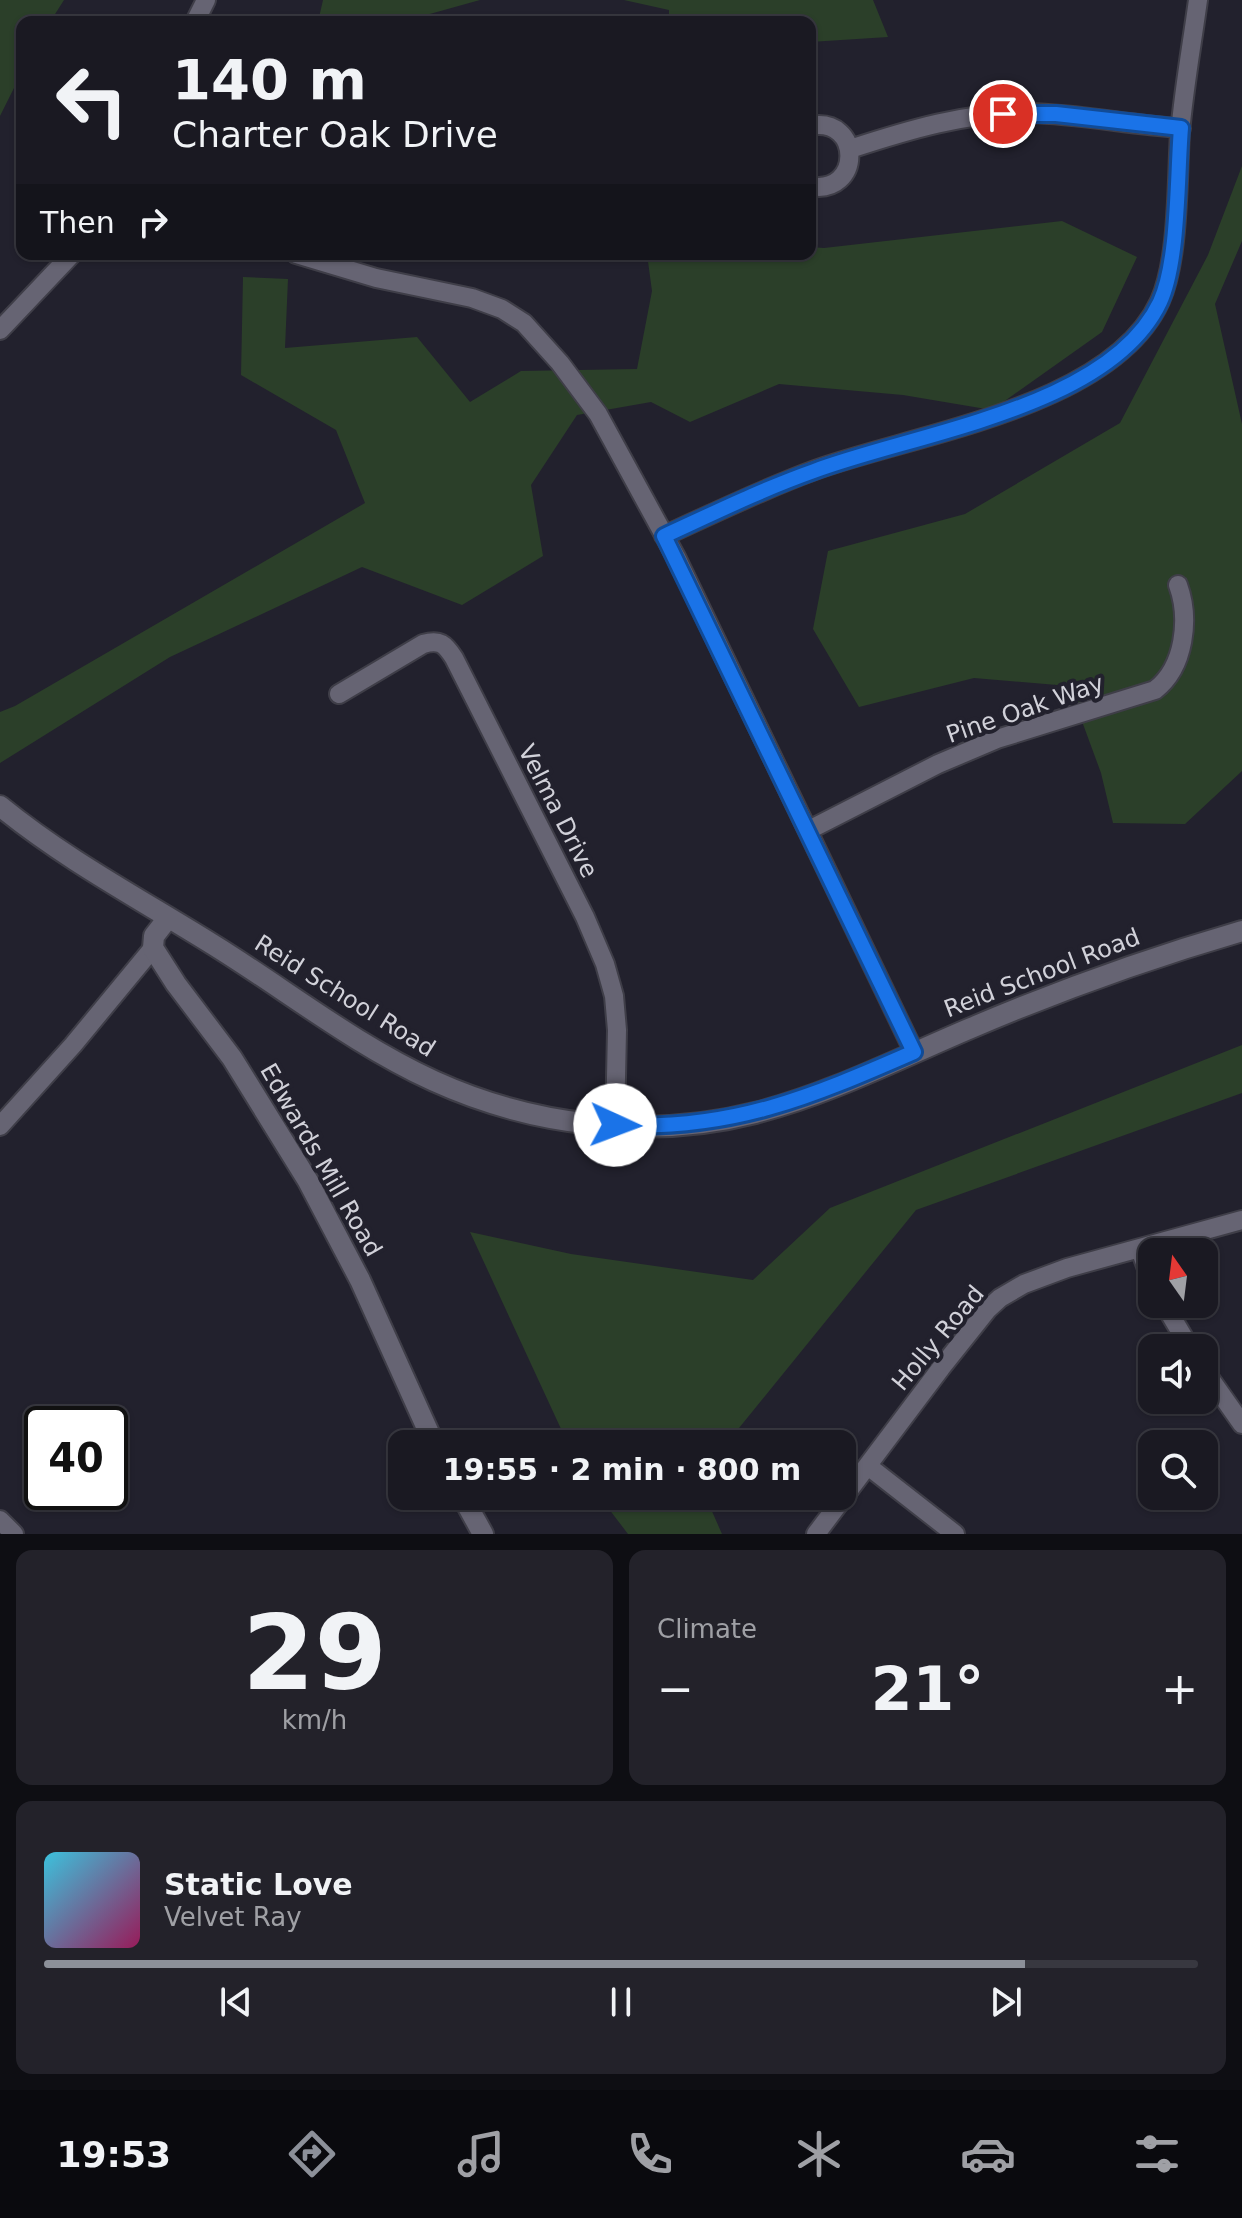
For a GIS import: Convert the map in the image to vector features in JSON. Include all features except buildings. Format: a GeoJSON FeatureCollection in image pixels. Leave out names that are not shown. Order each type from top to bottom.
{"type":"FeatureCollection","features":[{"type":"Feature","properties":{"kind":"street"},"geometry":{"type":"LineString","coordinates":[[664,536],[814,471],[1030,403],[1078,379],[1122,349],[1150,320],[1167,282],[1181,128],[1198,0]]}},
{"type":"Feature","properties":{"kind":"street"},"geometry":{"type":"LineString","coordinates":[[850,149],[928,125],[1003,114],[1056,114],[1181,128]]}},
{"type":"Feature","properties":{"kind":"street"},"geometry":{"type":"LineString","coordinates":[[816,125],[836,130],[850,149],[849,166],[840,179],[825,187],[816,186]]}},
{"type":"Feature","properties":{"kind":"street"},"geometry":{"type":"LineString","coordinates":[[0,330],[66,260]]}},
{"type":"Feature","properties":{"kind":"street"},"geometry":{"type":"LineString","coordinates":[[331,260],[376,278],[482,301],[502,309],[524,323],[560,363],[598,414],[664,536],[914,1052]]}},
{"type":"Feature","properties":{"kind":"street","name":"Pine Oak Way"},"geometry":{"type":"LineString","coordinates":[[809,830],[938,764],[997,739],[1155,690],[1173,668],[1185,627],[1186,605],[1178,585]]}},
{"type":"Feature","properties":{"kind":"street","name":"Velma Drive"},"geometry":{"type":"LineString","coordinates":[[339,694],[435,640],[441,642],[454,658],[585,917],[605,964],[614,996],[617,1030],[615,1125]]}},
{"type":"Feature","properties":{"kind":"street","name":"Reid School Road"},"geometry":{"type":"LineString","coordinates":[[0,806],[98,877],[382,1053],[432,1080],[478,1099],[580,1123],[680,1126],[753,1114],[817,1094],[1040,998],[1125,967],[1242,931]]}},
{"type":"Feature","properties":{"kind":"street"},"geometry":{"type":"LineString","coordinates":[[0,1126],[73,1045],[153,948],[154,936],[168,918]]}},
{"type":"Feature","properties":{"kind":"street","name":"Edwards Mill Road"},"geometry":{"type":"LineString","coordinates":[[153,948],[232,1058],[308,1181],[360,1280],[428,1430]]}},
{"type":"Feature","properties":{"kind":"street","name":"Holly Road"},"geometry":{"type":"LineString","coordinates":[[1179,1238],[1242,1220]]}},
{"type":"Feature","properties":{"kind":"street","name":"Holly Road"},"geometry":{"type":"LineString","coordinates":[[816,1534],[941,1368],[1000,1298],[1024,1284],[1067,1268],[1138,1250]]}},
{"type":"Feature","properties":{"kind":"street"},"geometry":{"type":"LineString","coordinates":[[1218,1390],[1242,1424]]}},
{"type":"Feature","properties":{"kind":"street"},"geometry":{"type":"LineString","coordinates":[[868,1466],[955,1534]]}},
{"type":"Feature","properties":{"kind":"street"},"geometry":{"type":"LineString","coordinates":[[470,1510],[483,1534]]}},
{"type":"Feature","properties":{"kind":"street"},"geometry":{"type":"LineString","coordinates":[[0,1520],[14,1534]]}},
{"type":"Feature","properties":{"kind":"green space"},"geometry":{"type":"Polygon","coordinates":[[[0,0],[64,0],[54,16],[16,16],[16,84],[0,116],[0,0]]]}},
{"type":"Feature","properties":{"kind":"green space"},"geometry":{"type":"Polygon","coordinates":[[[323,0],[480,0],[423,16],[319,16],[323,0]]]}},
{"type":"Feature","properties":{"kind":"green space"},"geometry":{"type":"Polygon","coordinates":[[[624,0],[873,0],[888,37],[816,42],[816,16],[669,16],[669,10],[624,0]]]}},
{"type":"Feature","properties":{"kind":"green space"},"geometry":{"type":"Polygon","coordinates":[[[1242,166],[1242,241],[1215,304],[1242,424],[1242,771],[1185,824],[1113,823],[1101,773],[1069,686],[974,678],[859,707],[813,629],[828,551],[965,514],[1120,423],[1208,255],[1242,166]]]}},
{"type":"Feature","properties":{"kind":"green space"},"geometry":{"type":"Polygon","coordinates":[[[1062,221],[1137,257],[1102,332],[992,410],[903,395],[779,384],[690,422],[651,402],[577,415],[531,485],[543,556],[462,605],[362,567],[170,657],[0,763],[0,712],[365,503],[336,430],[241,375],[243,277],[288,279],[285,348],[417,337],[470,402],[521,371],[637,369],[652,291],[648,260],[816,260],[816,247],[1062,221]]]}},
{"type":"Feature","properties":{"kind":"green space"},"geometry":{"type":"Polygon","coordinates":[[[1242,1045],[1242,1093],[916,1210],[737,1430],[562,1430],[470,1232],[571,1254],[753,1280],[830,1208],[1242,1045]]]}},
{"type":"Feature","properties":{"kind":"green space"},"geometry":{"type":"Polygon","coordinates":[[[610,1510],[711,1510],[722,1534],[628,1534],[610,1510]]]}},
{"type":"Feature","properties":{"kind":"route"},"geometry":{"type":"LineString","coordinates":[[615,1125],[680,1126],[753,1114],[817,1094],[914,1052],[664,536],[814,471],[1030,403],[1101,365],[1137,336],[1150,320],[1160,301],[1169,270],[1181,128],[1056,114],[1003,114]]}}]}
